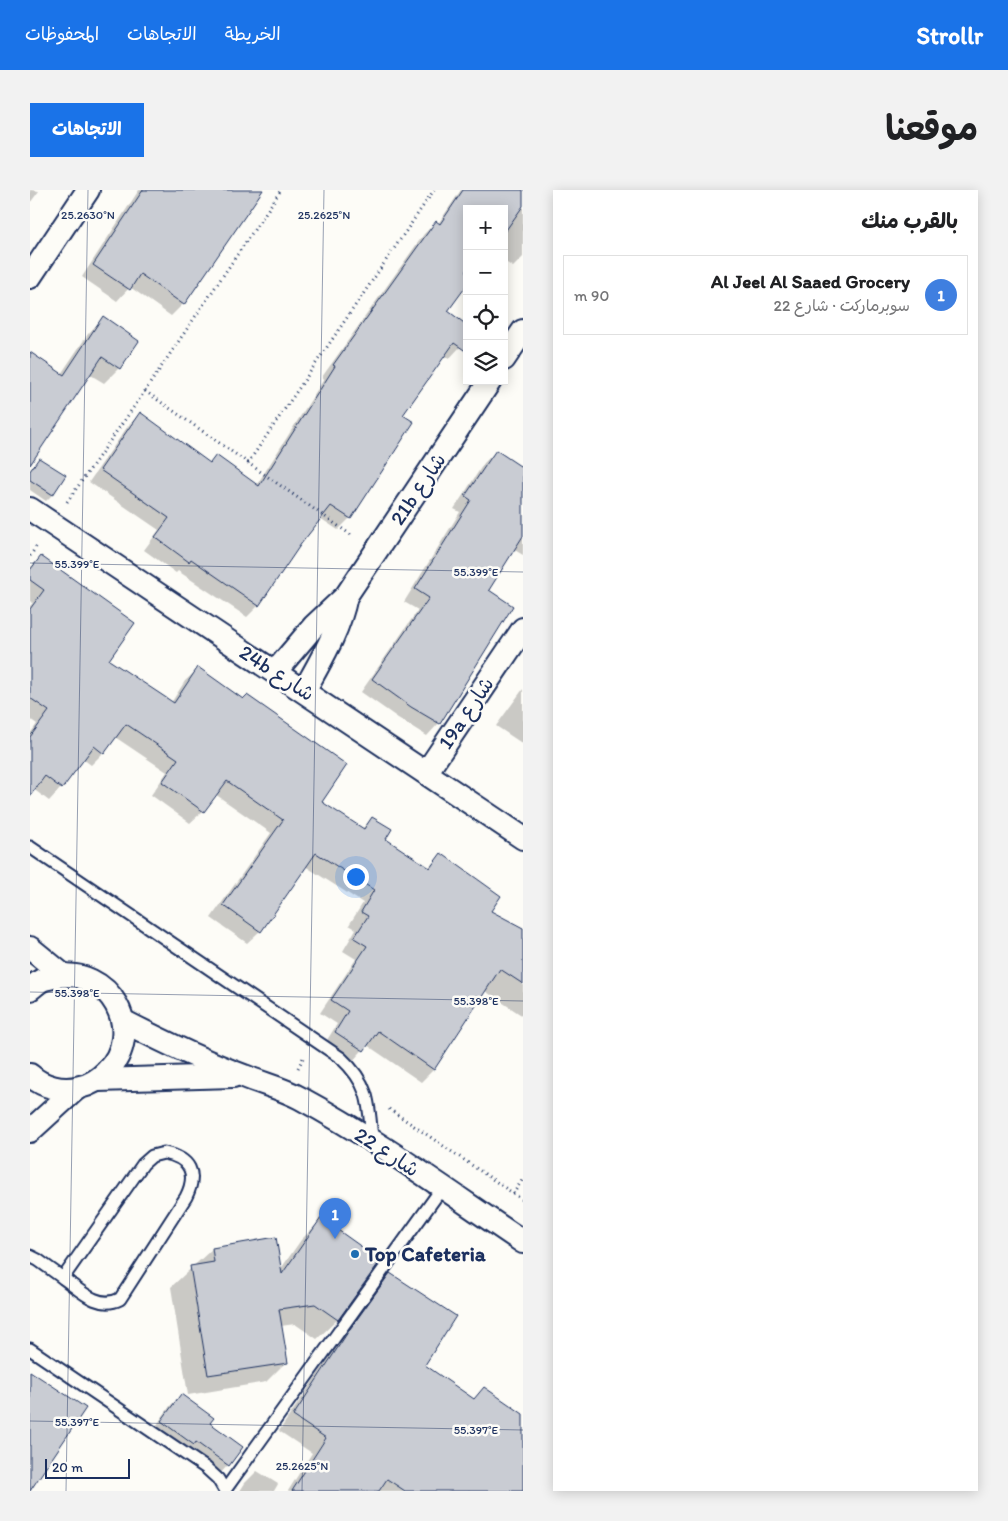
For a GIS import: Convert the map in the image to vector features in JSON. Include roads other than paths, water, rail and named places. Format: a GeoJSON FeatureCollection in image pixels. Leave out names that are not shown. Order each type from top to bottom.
{"type":"FeatureCollection","features":[{"type":"Feature","properties":{"kind":"street"},"geometry":{"type":"LineString","coordinates":[[30,277],[88,190]]}},
{"type":"Feature","properties":{"kind":"street"},"geometry":{"type":"LineString","coordinates":[[508,353],[523,331]]}},
{"type":"Feature","properties":{"kind":"street","name":"21b شارع"},"geometry":{"type":"LineString","coordinates":[[275,672],[314,626],[346,596],[487,385]]}},
{"type":"Feature","properties":{"kind":"street","name":"24b شارع"},"geometry":{"type":"LineString","coordinates":[[30,509],[523,838]]}},
{"type":"Feature","properties":{"kind":"street","name":"21b شارع"},"geometry":{"type":"LineString","coordinates":[[304,692],[333,639],[346,596]]}},
{"type":"Feature","properties":{"kind":"street","name":"19a شارع"},"geometry":{"type":"LineString","coordinates":[[426,772],[523,629]]}},
{"type":"Feature","properties":{"kind":"street"},"geometry":{"type":"LineString","coordinates":[[30,948],[63,975]]}},
{"type":"Feature","properties":{"kind":"street"},"geometry":{"type":"LineString","coordinates":[[30,989],[43,980],[63,975],[79,976],[95,982],[108,992],[118,1006],[123,1021],[123,1044],[114,1064],[98,1080],[76,1088],[61,1089],[48,1086],[30,1075]]}},
{"type":"Feature","properties":{"kind":"street","name":"شارع 22"},"geometry":{"type":"LineString","coordinates":[[123,1021],[162,1041],[244,1076],[286,1090],[372,1141],[523,1242]]}},
{"type":"Feature","properties":{"kind":"street","name":"شارع 22"},"geometry":{"type":"LineString","coordinates":[[98,1080],[244,1076]]}},
{"type":"Feature","properties":{"kind":"street"},"geometry":{"type":"LineString","coordinates":[[30,1131],[76,1088]]}},
{"type":"Feature","properties":{"kind":"lane"},"geometry":{"type":"LineString","coordinates":[[30,848],[341,1058],[360,1078],[366,1094],[372,1141]]}},
{"type":"Feature","properties":{"kind":"lane"},"geometry":{"type":"LineString","coordinates":[[30,1256],[93,1300],[102,1303],[112,1303],[120,1299],[166,1229],[191,1186],[192,1174],[186,1163],[176,1155],[164,1153],[152,1156],[143,1164],[63,1278]]}},
{"type":"Feature","properties":{"kind":"lane"},"geometry":{"type":"LineString","coordinates":[[30,1349],[206,1468],[218,1479],[225,1490],[442,1188]]}},
{"type":"Feature","properties":{"kind":"place","name":"Al Jeel Al Saaed Grocery"},"geometry":{"type":"Point","coordinates":[335,1239]}},
{"type":"Feature","properties":{"kind":"place","name":"Top Cafeteria"},"geometry":{"type":"Point","coordinates":[355,1254]}}]}
